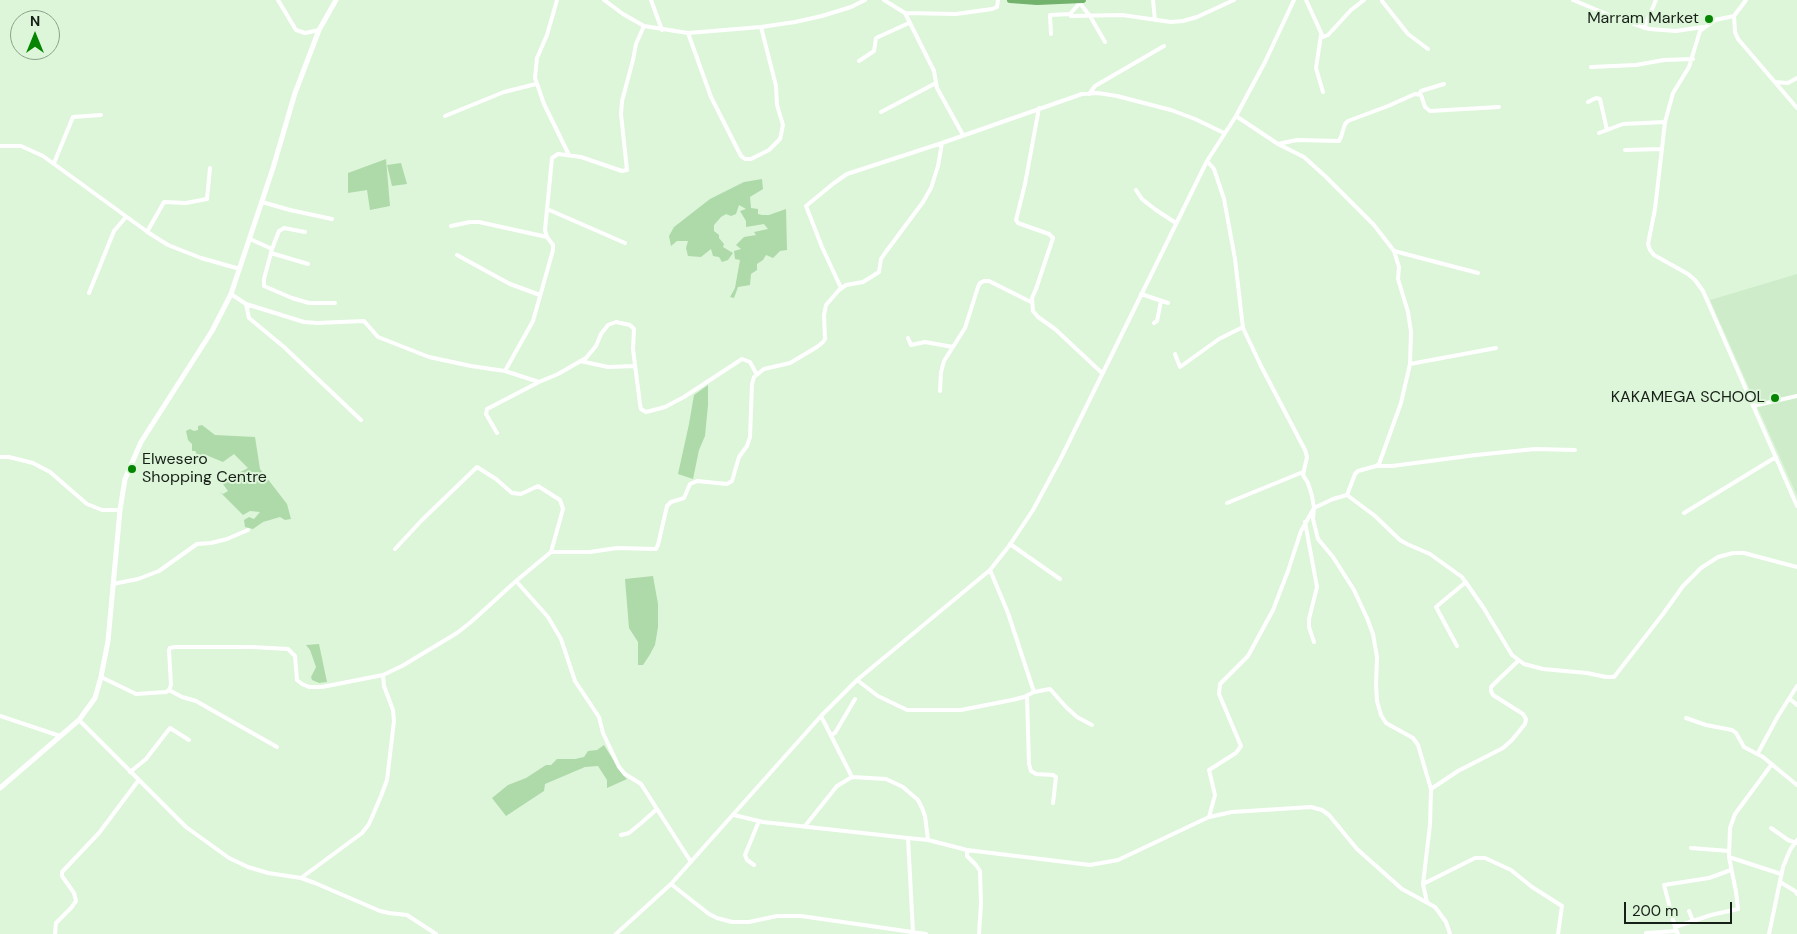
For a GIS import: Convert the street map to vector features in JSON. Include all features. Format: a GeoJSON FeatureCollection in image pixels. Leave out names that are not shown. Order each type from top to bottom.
{"type":"FeatureCollection","features":[{"type":"Feature","properties":{"kind":"highway"},"geometry":{"type":"LineString","coordinates":[[1010,0],[1037,2],[1084,0]]}},
{"type":"Feature","properties":{"kind":"street"},"geometry":{"type":"LineString","coordinates":[[278,0],[296,30],[305,32],[319,30]]}},
{"type":"Feature","properties":{"kind":"street"},"geometry":{"type":"LineString","coordinates":[[0,788],[79,720],[95,698],[108,640],[120,510],[125,479],[141,442],[208,337],[231,294],[241,269],[295,93],[319,30],[336,0]]}},
{"type":"Feature","properties":{"kind":"street"},"geometry":{"type":"LineString","coordinates":[[557,0],[547,35],[537,58],[536,84],[569,155]]}},
{"type":"Feature","properties":{"kind":"street"},"geometry":{"type":"LineString","coordinates":[[604,0],[644,26],[688,33],[761,27],[822,16],[851,7],[865,0]]}},
{"type":"Feature","properties":{"kind":"street"},"geometry":{"type":"LineString","coordinates":[[651,0],[662,30]]}},
{"type":"Feature","properties":{"kind":"street"},"geometry":{"type":"LineString","coordinates":[[884,0],[905,13],[956,14],[992,9],[997,7],[998,0]]}},
{"type":"Feature","properties":{"kind":"street"},"geometry":{"type":"LineString","coordinates":[[1153,0],[1155,20]]}},
{"type":"Feature","properties":{"kind":"street"},"geometry":{"type":"LineString","coordinates":[[1051,34],[1050,15],[1122,15],[1171,22],[1183,21],[1234,0]]}},
{"type":"Feature","properties":{"kind":"street"},"geometry":{"type":"LineString","coordinates":[[616,934],[671,884],[821,716],[857,680],[990,570],[1010,544],[1033,510],[1176,223],[1208,161],[1236,116],[1265,62],[1294,0]]}},
{"type":"Feature","properties":{"kind":"street"},"geometry":{"type":"LineString","coordinates":[[1306,0],[1321,35],[1316,68],[1324,92]]}},
{"type":"Feature","properties":{"kind":"street"},"geometry":{"type":"LineString","coordinates":[[1321,35],[1323,37],[1328,35],[1351,10],[1364,0]]}},
{"type":"Feature","properties":{"kind":"street"},"geometry":{"type":"LineString","coordinates":[[1383,0],[1408,34],[1428,49]]}},
{"type":"Feature","properties":{"kind":"street"},"geometry":{"type":"LineString","coordinates":[[1573,0],[1644,28],[1676,31],[1704,27]]}},
{"type":"Feature","properties":{"kind":"street"},"geometry":{"type":"LineString","coordinates":[[1644,28],[1656,0]]}},
{"type":"Feature","properties":{"kind":"street"},"geometry":{"type":"LineString","coordinates":[[1746,0],[1734,16],[1734,32],[1797,108]]}},
{"type":"Feature","properties":{"kind":"street"},"geometry":{"type":"LineString","coordinates":[[1070,14],[1078,5],[1078,1]]}},
{"type":"Feature","properties":{"kind":"street"},"geometry":{"type":"LineString","coordinates":[[1078,1],[1090,16],[1105,42]]}},
{"type":"Feature","properties":{"kind":"street"},"geometry":{"type":"LineString","coordinates":[[905,13],[934,71],[936,83],[963,135]]}},
{"type":"Feature","properties":{"kind":"street"},"geometry":{"type":"LineString","coordinates":[[1734,16],[1715,20],[1704,27],[1698,35],[1693,59],[1673,93],[1665,122],[1655,209],[1649,239],[1650,250],[1654,255],[1688,274],[1700,286],[1719,325],[1797,506]]}},
{"type":"Feature","properties":{"kind":"street"},"geometry":{"type":"LineString","coordinates":[[859,61],[873,52],[876,38],[909,23]]}},
{"type":"Feature","properties":{"kind":"street"},"geometry":{"type":"LineString","coordinates":[[505,371],[533,321],[553,250],[553,245],[547,237],[545,230],[552,158],[558,154],[569,155],[581,157],[622,171],[627,170],[621,107],[636,44],[644,26]]}},
{"type":"Feature","properties":{"kind":"street"},"geometry":{"type":"LineString","coordinates":[[688,33],[711,97],[741,156],[745,159],[769,150],[780,139],[783,125],[777,105],[776,86],[761,27]]}},
{"type":"Feature","properties":{"kind":"street"},"geometry":{"type":"LineString","coordinates":[[1089,94],[1095,86],[1164,46]]}},
{"type":"Feature","properties":{"kind":"street"},"geometry":{"type":"LineString","coordinates":[[1591,67],[1636,65],[1664,60],[1693,59]]}},
{"type":"Feature","properties":{"kind":"street"},"geometry":{"type":"LineString","coordinates":[[1775,82],[1788,83],[1797,78]]}},
{"type":"Feature","properties":{"kind":"street"},"geometry":{"type":"LineString","coordinates":[[881,112],[936,83]]}},
{"type":"Feature","properties":{"kind":"street"},"geometry":{"type":"LineString","coordinates":[[445,116],[504,92],[536,84]]}},
{"type":"Feature","properties":{"kind":"street"},"geometry":{"type":"LineString","coordinates":[[1278,144],[1297,140],[1339,140],[1344,124],[1351,119],[1419,94],[1420,91],[1444,84]]}},
{"type":"Feature","properties":{"kind":"street"},"geometry":{"type":"LineString","coordinates":[[841,288],[806,206],[834,182],[847,174],[1082,94],[1117,96],[1171,110],[1224,133]]}},
{"type":"Feature","properties":{"kind":"street"},"geometry":{"type":"LineString","coordinates":[[1419,94],[1423,97],[1427,110],[1430,111],[1498,107]]}},
{"type":"Feature","properties":{"kind":"street"},"geometry":{"type":"LineString","coordinates":[[1588,102],[1596,98],[1600,99],[1607,130]]}},
{"type":"Feature","properties":{"kind":"street"},"geometry":{"type":"LineString","coordinates":[[1039,108],[1025,184],[1016,220],[1018,223],[1049,234],[1053,238],[1031,302],[1033,311],[1102,373]]}},
{"type":"Feature","properties":{"kind":"street"},"geometry":{"type":"LineString","coordinates":[[54,163],[73,117],[101,115]]}},
{"type":"Feature","properties":{"kind":"street"},"geometry":{"type":"LineString","coordinates":[[1236,116],[1278,144],[1304,157],[1374,225],[1394,251],[1399,267],[1398,279],[1408,312],[1411,332],[1410,364],[1398,411],[1379,464],[1376,466]]}},
{"type":"Feature","properties":{"kind":"street"},"geometry":{"type":"LineString","coordinates":[[1599,133],[1623,124],[1665,122]]}},
{"type":"Feature","properties":{"kind":"street"},"geometry":{"type":"LineString","coordinates":[[551,552],[590,552],[617,548],[652,549],[657,547],[667,506],[684,498],[690,484],[697,481],[727,484],[732,481],[739,457],[747,446],[750,437],[752,384],[756,374],[764,369],[790,363],[818,348],[823,342],[825,339],[824,314],[826,306],[841,288],[846,285],[862,282],[878,272],[885,253],[923,202],[931,188],[938,166],[942,143]]}},
{"type":"Feature","properties":{"kind":"street"},"geometry":{"type":"LineString","coordinates":[[0,146],[21,146],[43,156],[147,232],[168,245],[201,258],[241,269]]}},
{"type":"Feature","properties":{"kind":"street"},"geometry":{"type":"LineString","coordinates":[[1626,150],[1662,149]]}},
{"type":"Feature","properties":{"kind":"street"},"geometry":{"type":"LineString","coordinates":[[1208,161],[1214,169],[1224,199],[1246,338],[1305,450],[1307,457],[1303,472],[1312,496],[1313,519],[1318,539],[1333,557],[1354,590],[1373,634],[1377,657],[1377,701],[1381,715],[1386,723],[1413,738],[1418,745],[1431,789],[1430,830],[1423,884],[1427,902]]}},
{"type":"Feature","properties":{"kind":"street"},"geometry":{"type":"LineString","coordinates":[[147,232],[164,202],[186,202],[207,199],[210,168]]}},
{"type":"Feature","properties":{"kind":"street"},"geometry":{"type":"LineString","coordinates":[[1136,190],[1149,205],[1176,223]]}},
{"type":"Feature","properties":{"kind":"street"},"geometry":{"type":"LineString","coordinates":[[262,202],[295,212],[332,219]]}},
{"type":"Feature","properties":{"kind":"street"},"geometry":{"type":"LineString","coordinates":[[547,208],[625,243]]}},
{"type":"Feature","properties":{"kind":"street"},"geometry":{"type":"LineString","coordinates":[[89,293],[114,230],[126,217]]}},
{"type":"Feature","properties":{"kind":"street"},"geometry":{"type":"LineString","coordinates":[[451,226],[479,222],[547,237]]}},
{"type":"Feature","properties":{"kind":"street"},"geometry":{"type":"LineString","coordinates":[[305,232],[282,228],[279,231],[271,251],[263,283],[264,286],[309,303],[335,303]]}},
{"type":"Feature","properties":{"kind":"street"},"geometry":{"type":"LineString","coordinates":[[250,239],[271,251],[308,264]]}},
{"type":"Feature","properties":{"kind":"street"},"geometry":{"type":"LineString","coordinates":[[1394,251],[1478,273]]}},
{"type":"Feature","properties":{"kind":"street"},"geometry":{"type":"LineString","coordinates":[[456,255],[510,284],[540,295]]}},
{"type":"Feature","properties":{"kind":"street"},"geometry":{"type":"LineString","coordinates":[[940,391],[941,372],[944,361],[965,328],[980,283],[989,281],[1031,302]]}},
{"type":"Feature","properties":{"kind":"street"},"geometry":{"type":"LineString","coordinates":[[231,294],[246,304],[304,322],[364,321],[378,337],[429,357],[505,371],[539,382]]}},
{"type":"Feature","properties":{"kind":"street"},"geometry":{"type":"LineString","coordinates":[[1141,294],[1168,303]]}},
{"type":"Feature","properties":{"kind":"street"},"geometry":{"type":"LineString","coordinates":[[1154,323],[1157,321],[1161,302]]}},
{"type":"Feature","properties":{"kind":"street"},"geometry":{"type":"LineString","coordinates":[[246,304],[249,318],[284,347],[361,420]]}},
{"type":"Feature","properties":{"kind":"street"},"geometry":{"type":"LineString","coordinates":[[497,433],[486,414],[487,409],[586,358],[596,346],[601,334],[608,325],[616,322],[630,325],[634,329],[633,349],[641,409],[646,412],[663,408],[684,397],[742,359],[750,362],[756,374]]}},
{"type":"Feature","properties":{"kind":"street"},"geometry":{"type":"LineString","coordinates":[[1175,354],[1180,366],[1219,338],[1243,327]]}},
{"type":"Feature","properties":{"kind":"street"},"geometry":{"type":"LineString","coordinates":[[908,338],[911,345],[926,342],[953,347]]}},
{"type":"Feature","properties":{"kind":"street"},"geometry":{"type":"LineString","coordinates":[[1410,364],[1496,348]]}},
{"type":"Feature","properties":{"kind":"street"},"geometry":{"type":"LineString","coordinates":[[580,361],[608,367],[635,366]]}},
{"type":"Feature","properties":{"kind":"street"},"geometry":{"type":"LineString","coordinates":[[1753,406],[1797,396]]}},
{"type":"Feature","properties":{"kind":"street"},"geometry":{"type":"LineString","coordinates":[[1348,495],[1355,474],[1358,471],[1376,466],[1413,464],[1535,449],[1576,450]]}},
{"type":"Feature","properties":{"kind":"street"},"geometry":{"type":"LineString","coordinates":[[0,457],[9,457],[33,463],[50,472],[87,504],[102,510],[120,510]]}},
{"type":"Feature","properties":{"kind":"street"},"geometry":{"type":"LineString","coordinates":[[1684,513],[1776,457]]}},
{"type":"Feature","properties":{"kind":"street"},"geometry":{"type":"LineString","coordinates":[[169,690],[171,685],[169,650],[175,647],[288,649],[295,656],[297,680],[309,687],[383,675],[458,633],[551,552],[563,509],[560,500],[538,486],[521,494],[512,493],[478,467],[422,520],[395,549]]}},
{"type":"Feature","properties":{"kind":"street"},"geometry":{"type":"LineString","coordinates":[[1227,502],[1303,472]]}},
{"type":"Feature","properties":{"kind":"street"},"geometry":{"type":"LineString","coordinates":[[1208,817],[1216,795],[1209,770],[1236,753],[1241,746],[1218,694],[1220,684],[1248,656],[1273,610],[1288,571],[1300,530],[1314,508],[1333,499],[1348,495]]}},
{"type":"Feature","properties":{"kind":"street"},"geometry":{"type":"LineString","coordinates":[[1348,495],[1375,516],[1400,540],[1445,563],[1466,582],[1512,655],[1524,664],[1543,669],[1587,672],[1614,677],[1663,614],[1682,586],[1710,561],[1727,554],[1744,553],[1797,566]]}},
{"type":"Feature","properties":{"kind":"street"},"geometry":{"type":"LineString","coordinates":[[1305,522],[1317,587],[1309,619],[1309,627],[1314,642]]}},
{"type":"Feature","properties":{"kind":"street"},"geometry":{"type":"LineString","coordinates":[[113,584],[138,579],[159,571],[196,544],[211,543],[248,530]]}},
{"type":"Feature","properties":{"kind":"street"},"geometry":{"type":"LineString","coordinates":[[1010,544],[1060,579]]}},
{"type":"Feature","properties":{"kind":"street"},"geometry":{"type":"LineString","coordinates":[[990,570],[1008,613],[1034,692]]}},
{"type":"Feature","properties":{"kind":"street"},"geometry":{"type":"LineString","coordinates":[[516,581],[548,617],[560,639],[575,681],[599,717],[603,733],[619,767],[625,774],[641,784],[691,862]]}},
{"type":"Feature","properties":{"kind":"street"},"geometry":{"type":"LineString","coordinates":[[1457,646],[1436,607],[1466,582]]}},
{"type":"Feature","properties":{"kind":"street"},"geometry":{"type":"LineString","coordinates":[[1431,789],[1458,771],[1504,748],[1525,724],[1526,719],[1523,714],[1493,695],[1491,691],[1497,681],[1518,661]]}},
{"type":"Feature","properties":{"kind":"street"},"geometry":{"type":"LineString","coordinates":[[301,878],[362,833],[369,824],[381,796],[386,780],[394,721],[393,710],[384,686],[383,675]]}},
{"type":"Feature","properties":{"kind":"street"},"geometry":{"type":"LineString","coordinates":[[101,677],[136,694],[160,693],[169,690],[182,697],[196,701],[277,747]]}},
{"type":"Feature","properties":{"kind":"street"},"geometry":{"type":"LineString","coordinates":[[857,680],[878,696],[907,710],[961,710],[1027,696],[1034,692],[1050,690],[1077,717],[1092,725]]}},
{"type":"Feature","properties":{"kind":"street"},"geometry":{"type":"LineString","coordinates":[[1758,753],[1797,686]]}},
{"type":"Feature","properties":{"kind":"street"},"geometry":{"type":"LineString","coordinates":[[1027,696],[1029,764],[1031,771],[1036,774],[1053,775],[1056,778],[1053,803]]}},
{"type":"Feature","properties":{"kind":"street"},"geometry":{"type":"LineString","coordinates":[[830,735],[835,733],[855,699]]}},
{"type":"Feature","properties":{"kind":"street"},"geometry":{"type":"LineString","coordinates":[[1790,699],[1797,705]]}},
{"type":"Feature","properties":{"kind":"street"},"geometry":{"type":"LineString","coordinates":[[0,716],[60,736]]}},
{"type":"Feature","properties":{"kind":"street"},"geometry":{"type":"LineString","coordinates":[[821,716],[852,777]]}},
{"type":"Feature","properties":{"kind":"street"},"geometry":{"type":"LineString","coordinates":[[1686,718],[1706,725],[1732,730],[1736,733],[1744,747],[1758,753],[1797,785]]}},
{"type":"Feature","properties":{"kind":"street"},"geometry":{"type":"LineString","coordinates":[[79,720],[186,827],[229,858],[268,874],[301,878],[380,911],[407,915],[436,934]]}},
{"type":"Feature","properties":{"kind":"street"},"geometry":{"type":"LineString","coordinates":[[130,772],[146,759],[170,728],[189,740]]}},
{"type":"Feature","properties":{"kind":"street"},"geometry":{"type":"LineString","coordinates":[[1646,933],[1677,931],[1693,921],[1738,909],[1729,857],[1730,828],[1734,814],[1772,764]]}},
{"type":"Feature","properties":{"kind":"street"},"geometry":{"type":"LineString","coordinates":[[805,826],[837,786],[852,777],[886,779],[903,787],[918,800],[925,816],[928,840]]}},
{"type":"Feature","properties":{"kind":"street"},"geometry":{"type":"LineString","coordinates":[[55,934],[54,928],[57,921],[76,901],[74,893],[62,876],[62,872],[99,833],[138,781]]}},
{"type":"Feature","properties":{"kind":"street"},"geometry":{"type":"LineString","coordinates":[[734,815],[760,821],[928,840],[968,850],[1090,865],[1118,860],[1208,817],[1232,812],[1312,807],[1322,810],[1329,815],[1357,849],[1402,889],[1435,907],[1442,915],[1450,934]]}},
{"type":"Feature","properties":{"kind":"street"},"geometry":{"type":"LineString","coordinates":[[622,835],[629,833],[657,809]]}},
{"type":"Feature","properties":{"kind":"street"},"geometry":{"type":"LineString","coordinates":[[754,865],[744,855],[760,821]]}},
{"type":"Feature","properties":{"kind":"street"},"geometry":{"type":"LineString","coordinates":[[1769,934],[1781,874],[1790,850],[1797,842],[1788,840],[1771,828]]}},
{"type":"Feature","properties":{"kind":"street"},"geometry":{"type":"LineString","coordinates":[[908,838],[913,932]]}},
{"type":"Feature","properties":{"kind":"street"},"geometry":{"type":"LineString","coordinates":[[1691,848],[1729,851]]}},
{"type":"Feature","properties":{"kind":"street"},"geometry":{"type":"LineString","coordinates":[[968,850],[967,856],[980,871],[981,904],[979,934]]}},
{"type":"Feature","properties":{"kind":"street"},"geometry":{"type":"LineString","coordinates":[[1729,857],[1781,874]]}},
{"type":"Feature","properties":{"kind":"street"},"geometry":{"type":"LineString","coordinates":[[1423,884],[1475,858],[1485,858],[1511,870],[1532,887],[1562,906],[1558,934]]}},
{"type":"Feature","properties":{"kind":"street"},"geometry":{"type":"LineString","coordinates":[[1677,931],[1664,885],[1709,878],[1731,870]]}},
{"type":"Feature","properties":{"kind":"street"},"geometry":{"type":"LineString","coordinates":[[1780,882],[1797,894]]}},
{"type":"Feature","properties":{"kind":"street"},"geometry":{"type":"LineString","coordinates":[[671,884],[709,914],[732,922],[749,922],[777,916],[801,916],[926,934]]}},
{"type":"Feature","properties":{"kind":"street"},"geometry":{"type":"LineString","coordinates":[[1689,911],[1693,921]]}},
{"type":"Feature","properties":{"kind":"street"},"geometry":{"type":"LineString","coordinates":[[870,934],[871,927]]}},
{"type":"Feature","properties":{"kind":"shaded area"},"geometry":{"type":"Polygon","coordinates":[[[386,159],[390,206],[370,210],[367,190],[348,193],[348,173],[386,159]]]}},
{"type":"Feature","properties":{"kind":"shaded area"},"geometry":{"type":"Polygon","coordinates":[[[401,163],[407,184],[392,186],[387,165],[401,163]]]}},
{"type":"Feature","properties":{"kind":"shaded area"},"geometry":{"type":"Polygon","coordinates":[[[762,179],[763,189],[750,197],[751,208],[758,209],[758,214],[762,215],[769,215],[786,209],[787,250],[780,251],[773,258],[766,255],[757,264],[757,270],[751,274],[750,285],[738,287],[734,298],[730,297],[735,288],[740,260],[735,259],[734,251],[741,249],[736,245],[744,237],[756,235],[754,232],[768,229],[764,224],[746,227],[746,221],[740,211],[746,209],[739,205],[736,214],[731,216],[726,214],[721,217],[714,225],[714,231],[719,235],[724,244],[723,247],[733,253],[728,260],[722,262],[719,257],[713,256],[711,249],[701,257],[688,256],[686,248],[688,241],[677,241],[671,246],[669,236],[674,227],[710,199],[744,182],[762,179]]]}},
{"type":"Feature","properties":{"kind":"shaded area","name":"KAKAMEGA SCHOOL"},"geometry":{"type":"Polygon","coordinates":[[[1797,274],[1797,496],[1710,300],[1797,274]]]}},
{"type":"Feature","properties":{"kind":"shaded area"},"geometry":{"type":"Polygon","coordinates":[[[708,385],[705,436],[699,450],[693,479],[678,474],[694,395],[708,385]]]}},
{"type":"Feature","properties":{"kind":"shaded area"},"geometry":{"type":"Polygon","coordinates":[[[202,425],[215,435],[255,437],[260,469],[287,504],[291,519],[285,520],[280,517],[263,522],[253,529],[245,527],[244,520],[249,517],[254,519],[260,512],[250,511],[243,515],[220,492],[223,494],[228,491],[223,484],[229,478],[248,468],[234,454],[223,462],[206,455],[199,458],[195,451],[192,451],[192,444],[188,440],[186,431],[190,429],[198,430],[198,426],[202,425]]]}},
{"type":"Feature","properties":{"kind":"shaded area"},"geometry":{"type":"Polygon","coordinates":[[[653,576],[658,604],[658,627],[655,645],[643,665],[638,665],[638,642],[629,628],[625,579],[653,576]]]}},
{"type":"Feature","properties":{"kind":"shaded area"},"geometry":{"type":"Polygon","coordinates":[[[319,644],[327,682],[319,683],[312,680],[311,677],[316,667],[310,650],[306,645],[319,644]]]}},
{"type":"Feature","properties":{"kind":"shaded area"},"geometry":{"type":"Polygon","coordinates":[[[604,745],[627,779],[607,788],[607,780],[598,766],[585,767],[545,784],[544,791],[506,816],[492,798],[508,785],[526,778],[546,765],[551,765],[557,759],[584,757],[588,751],[597,750],[604,745]]]}},
{"type":"Feature","properties":{"kind":"place","name":"Marram Market"},"geometry":{"type":"Point","coordinates":[1709,19]}},
{"type":"Feature","properties":{"kind":"place","name":"KAKAMEGA SCHOOL"},"geometry":{"type":"Point","coordinates":[1775,398]}},
{"type":"Feature","properties":{"kind":"place","name":"Elwesero Shopping Centre"},"geometry":{"type":"Point","coordinates":[132,469]}}]}
